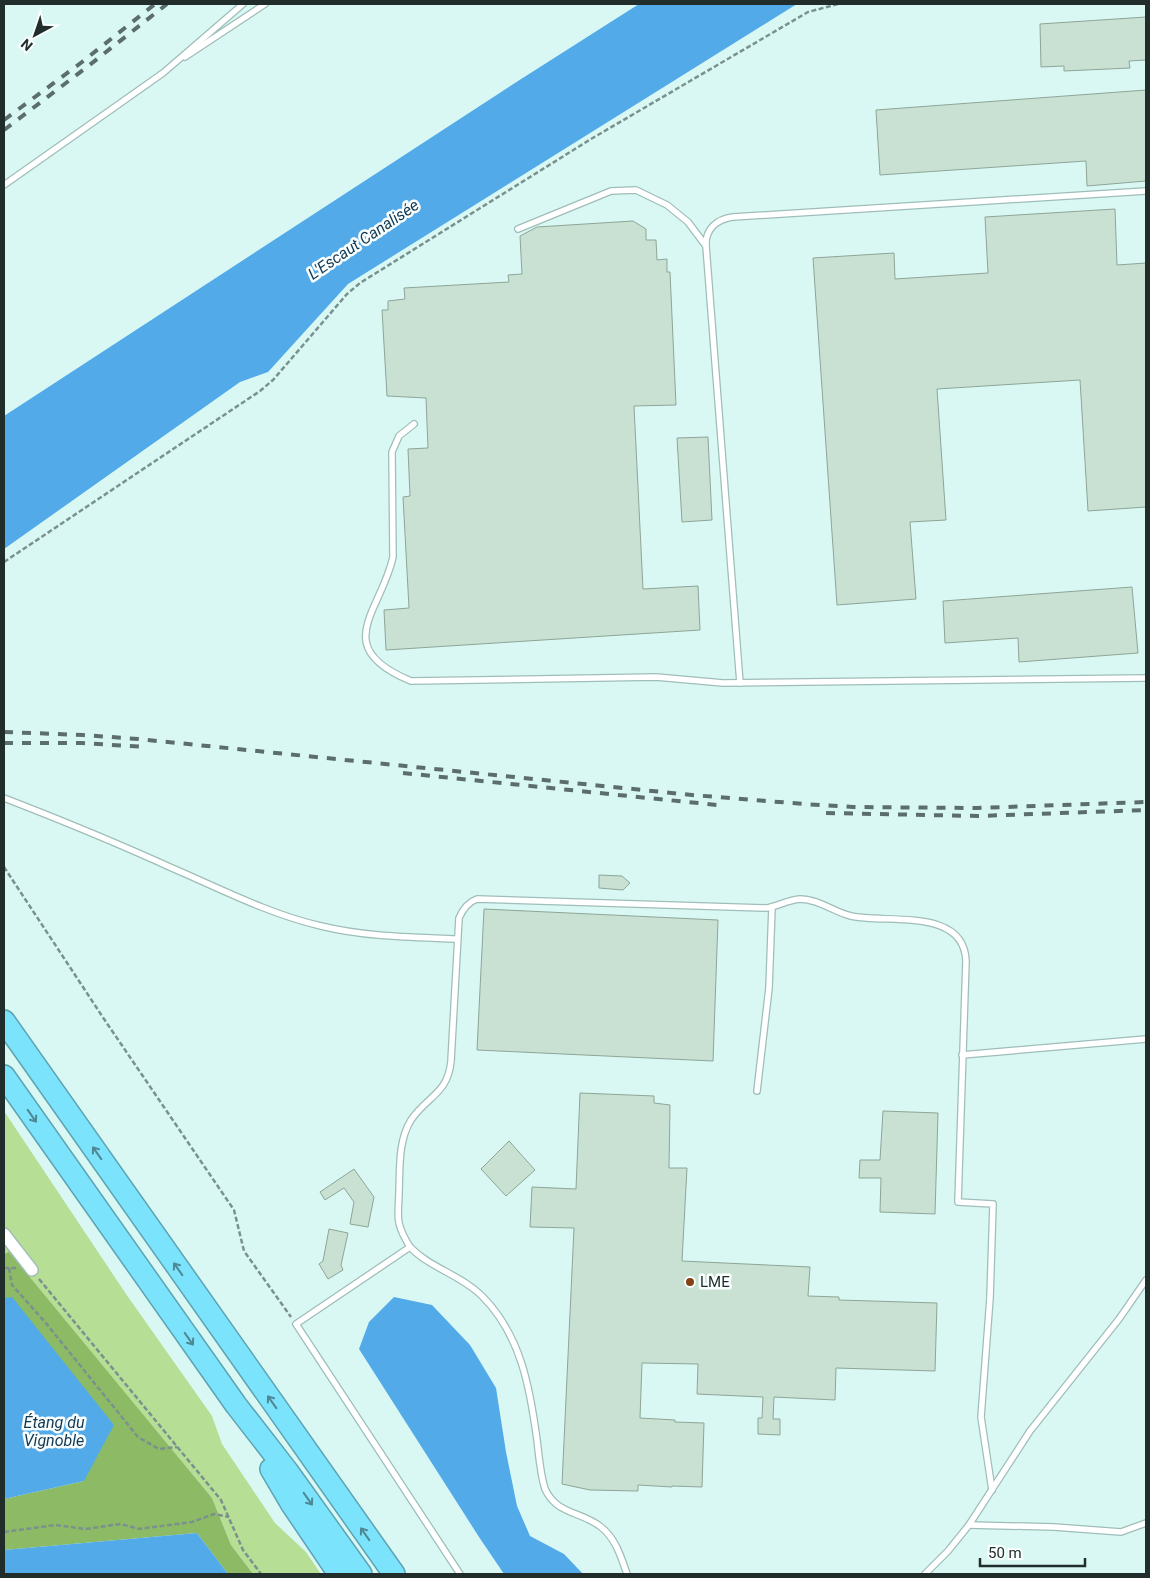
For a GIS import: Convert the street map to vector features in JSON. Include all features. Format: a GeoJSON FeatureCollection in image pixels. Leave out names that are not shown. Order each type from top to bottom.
{"type":"FeatureCollection","features":[{"type":"Feature","properties":{"kind":"highway"},"geometry":{"type":"LineString","coordinates":[[4,1021],[394,1574]]}},
{"type":"Feature","properties":{"kind":"highway"},"geometry":{"type":"LineString","coordinates":[[4,1076],[236,1404],[288,1472],[361,1574]]}},
{"type":"Feature","properties":{"kind":"highway"},"geometry":{"type":"LineString","coordinates":[[236,1404],[291,1503],[339,1574]]}},
{"type":"Feature","properties":{"kind":"street"},"geometry":{"type":"LineString","coordinates":[[4,1234],[32,1270]]}},
{"type":"Feature","properties":{"kind":"lane"},"geometry":{"type":"LineString","coordinates":[[163,73],[243,4]]}},
{"type":"Feature","properties":{"kind":"lane"},"geometry":{"type":"LineString","coordinates":[[4,185],[265,4]]}},
{"type":"Feature","properties":{"kind":"lane"},"geometry":{"type":"LineString","coordinates":[[518,229],[611,191],[636,190],[667,205],[688,222],[706,246]]}},
{"type":"Feature","properties":{"kind":"lane"},"geometry":{"type":"LineString","coordinates":[[740,683],[706,246],[707,234],[715,223],[733,217],[1146,191]]}},
{"type":"Feature","properties":{"kind":"lane"},"geometry":{"type":"LineString","coordinates":[[414,424],[399,436],[392,452],[394,557],[390,572],[368,617],[366,630],[366,642],[374,657],[392,673],[411,681],[656,676],[702,682],[740,683],[1146,678]]}},
{"type":"Feature","properties":{"kind":"lane"},"geometry":{"type":"LineString","coordinates":[[4,798],[110,840],[258,906],[285,916],[321,926],[365,934],[457,939]]}},
{"type":"Feature","properties":{"kind":"lane"},"geometry":{"type":"LineString","coordinates":[[627,1574],[615,1544],[606,1532],[589,1520],[557,1506],[548,1496],[542,1482],[531,1395],[526,1374],[517,1348],[502,1321],[482,1296],[467,1284],[425,1260],[410,1247],[402,1234],[398,1220],[402,1147],[410,1122],[442,1088],[449,1076],[459,918],[465,907],[473,900],[483,898],[772,907],[791,901],[808,900],[848,915],[931,923],[952,931],[962,941],[966,953],[958,1202],[993,1204],[990,1298],[981,1416],[992,1490]]}},
{"type":"Feature","properties":{"kind":"lane"},"geometry":{"type":"LineString","coordinates":[[757,1091],[769,988],[772,907]]}},
{"type":"Feature","properties":{"kind":"lane"},"geometry":{"type":"LineString","coordinates":[[962,1055],[1146,1039]]}},
{"type":"Feature","properties":{"kind":"lane"},"geometry":{"type":"LineString","coordinates":[[410,1247],[296,1324],[460,1574]]}},
{"type":"Feature","properties":{"kind":"lane"},"geometry":{"type":"LineString","coordinates":[[925,1574],[948,1551],[969,1525],[1037,1420],[1119,1319],[1146,1280]]}},
{"type":"Feature","properties":{"kind":"lane"},"geometry":{"type":"LineString","coordinates":[[969,1525],[1054,1527],[1121,1532],[1146,1523]]}},
{"type":"Feature","properties":{"kind":"path"},"geometry":{"type":"LineString","coordinates":[[4,562],[260,391],[273,380],[346,294],[360,283],[624,120],[808,12],[838,4]]}},
{"type":"Feature","properties":{"kind":"path"},"geometry":{"type":"LineString","coordinates":[[4,867],[104,1019],[234,1210],[244,1251],[296,1324]]}},
{"type":"Feature","properties":{"kind":"path"},"geometry":{"type":"LineString","coordinates":[[9,1268],[12,1285],[45,1322],[138,1437],[159,1449],[177,1447]]}},
{"type":"Feature","properties":{"kind":"path"},"geometry":{"type":"LineString","coordinates":[[32,1270],[221,1500],[243,1550],[261,1574]]}},
{"type":"Feature","properties":{"kind":"path"},"geometry":{"type":"LineString","coordinates":[[4,1532],[55,1525],[85,1530],[121,1524],[140,1529],[192,1522],[214,1514],[229,1517]]}},
{"type":"Feature","properties":{"kind":"green space"},"geometry":{"type":"Polygon","coordinates":[[[4,1111],[126,1294],[212,1416],[222,1444],[275,1523],[306,1552],[321,1574],[253,1574],[231,1545],[212,1498],[9,1253],[4,1254],[4,1111]]]}},
{"type":"Feature","properties":{"kind":"green space"},"geometry":{"type":"Polygon","coordinates":[[[9,1252],[212,1498],[231,1545],[253,1574],[228,1574],[197,1533],[4,1550],[4,1499],[84,1481],[12,1298],[4,1298],[4,1254],[9,1252]]]}},
{"type":"Feature","properties":{"kind":"water","name":"L'Escaut Canalisée"},"geometry":{"type":"Polygon","coordinates":[[[639,4],[797,4],[348,284],[268,372],[240,382],[4,549],[4,416],[639,4]]]}},
{"type":"Feature","properties":{"kind":"water","name":"Étang du Vignoble"},"geometry":{"type":"Polygon","coordinates":[[[12,1297],[114,1425],[84,1481],[4,1499],[4,1298],[12,1297]]]}},
{"type":"Feature","properties":{"kind":"water"},"geometry":{"type":"Polygon","coordinates":[[[394,1297],[432,1305],[470,1345],[496,1388],[517,1506],[530,1536],[564,1554],[583,1574],[504,1574],[359,1349],[369,1322],[394,1297]]]}},
{"type":"Feature","properties":{"kind":"water"},"geometry":{"type":"Polygon","coordinates":[[[197,1533],[228,1574],[4,1574],[4,1550],[197,1533]]]}},
{"type":"Feature","properties":{"kind":"building"},"geometry":{"type":"Polygon","coordinates":[[[1146,17],[1146,60],[1129,61],[1130,68],[1064,71],[1064,66],[1041,67],[1040,24],[1146,17]]]}},
{"type":"Feature","properties":{"kind":"building"},"geometry":{"type":"Polygon","coordinates":[[[1146,90],[1146,181],[1087,186],[1086,161],[880,175],[876,110],[1146,90]]]}},
{"type":"Feature","properties":{"kind":"building"},"geometry":{"type":"Polygon","coordinates":[[[1115,209],[1117,265],[1146,263],[1146,507],[1088,511],[1080,380],[937,389],[946,520],[910,522],[916,599],[837,605],[813,258],[894,253],[895,279],[988,273],[985,217],[1115,209]]]}},
{"type":"Feature","properties":{"kind":"building"},"geometry":{"type":"Polygon","coordinates":[[[633,221],[646,229],[646,240],[656,240],[657,260],[667,259],[667,272],[670,272],[676,405],[634,406],[643,589],[698,586],[700,630],[386,650],[384,610],[409,608],[403,497],[410,496],[408,449],[428,448],[426,398],[387,396],[382,310],[388,310],[388,301],[405,299],[404,288],[509,282],[508,275],[522,274],[520,236],[537,227],[633,221]]]}},
{"type":"Feature","properties":{"kind":"building"},"geometry":{"type":"Polygon","coordinates":[[[708,437],[712,520],[682,522],[677,438],[708,437]]]}},
{"type":"Feature","properties":{"kind":"building"},"geometry":{"type":"Polygon","coordinates":[[[1132,587],[1138,653],[1019,662],[1018,638],[945,643],[943,601],[1132,587]]]}},
{"type":"Feature","properties":{"kind":"building"},"geometry":{"type":"Polygon","coordinates":[[[599,875],[622,876],[630,883],[623,890],[599,888],[599,875]]]}},
{"type":"Feature","properties":{"kind":"building"},"geometry":{"type":"Polygon","coordinates":[[[484,909],[718,920],[713,1061],[477,1050],[484,909]]]}},
{"type":"Feature","properties":{"kind":"building","name":"LME"},"geometry":{"type":"Polygon","coordinates":[[[580,1093],[654,1096],[654,1103],[670,1105],[669,1168],[687,1168],[682,1261],[810,1267],[808,1296],[839,1297],[839,1300],[937,1303],[935,1371],[836,1368],[835,1400],[774,1397],[773,1419],[780,1419],[780,1435],[758,1434],[758,1418],[762,1418],[763,1397],[697,1394],[698,1364],[642,1363],[640,1418],[704,1423],[702,1487],[638,1485],[638,1491],[590,1490],[562,1484],[574,1228],[530,1227],[532,1187],[576,1189],[580,1093]]]}},
{"type":"Feature","properties":{"kind":"building"},"geometry":{"type":"Polygon","coordinates":[[[883,1111],[938,1113],[935,1214],[880,1212],[881,1178],[859,1178],[860,1160],[880,1160],[883,1111]]]}},
{"type":"Feature","properties":{"kind":"building"},"geometry":{"type":"Polygon","coordinates":[[[509,1141],[535,1170],[506,1196],[481,1169],[509,1141]]]}},
{"type":"Feature","properties":{"kind":"building"},"geometry":{"type":"Polygon","coordinates":[[[354,1169],[374,1197],[368,1227],[350,1224],[354,1202],[344,1188],[325,1200],[320,1192],[354,1169]]]}},
{"type":"Feature","properties":{"kind":"building"},"geometry":{"type":"Polygon","coordinates":[[[329,1229],[348,1233],[341,1265],[343,1270],[328,1279],[319,1264],[323,1261],[329,1229]]]}},
{"type":"Feature","properties":{"kind":"railway"},"geometry":{"type":"LineString","coordinates":[[4,120],[82,62],[155,4]]}},
{"type":"Feature","properties":{"kind":"railway"},"geometry":{"type":"LineString","coordinates":[[4,130],[167,4]]}},
{"type":"Feature","properties":{"kind":"railway"},"geometry":{"type":"LineString","coordinates":[[4,732],[138,739],[692,795],[804,804],[853,807],[977,808],[1146,802]]}},
{"type":"Feature","properties":{"kind":"railway"},"geometry":{"type":"LineString","coordinates":[[4,743],[82,743],[145,747]]}},
{"type":"Feature","properties":{"kind":"railway"},"geometry":{"type":"LineString","coordinates":[[403,773],[717,805]]}},
{"type":"Feature","properties":{"kind":"railway"},"geometry":{"type":"LineString","coordinates":[[826,813],[978,816],[1146,810]]}},
{"type":"Feature","properties":{"kind":"place","name":"LME"},"geometry":{"type":"Point","coordinates":[690,1282]}}]}
